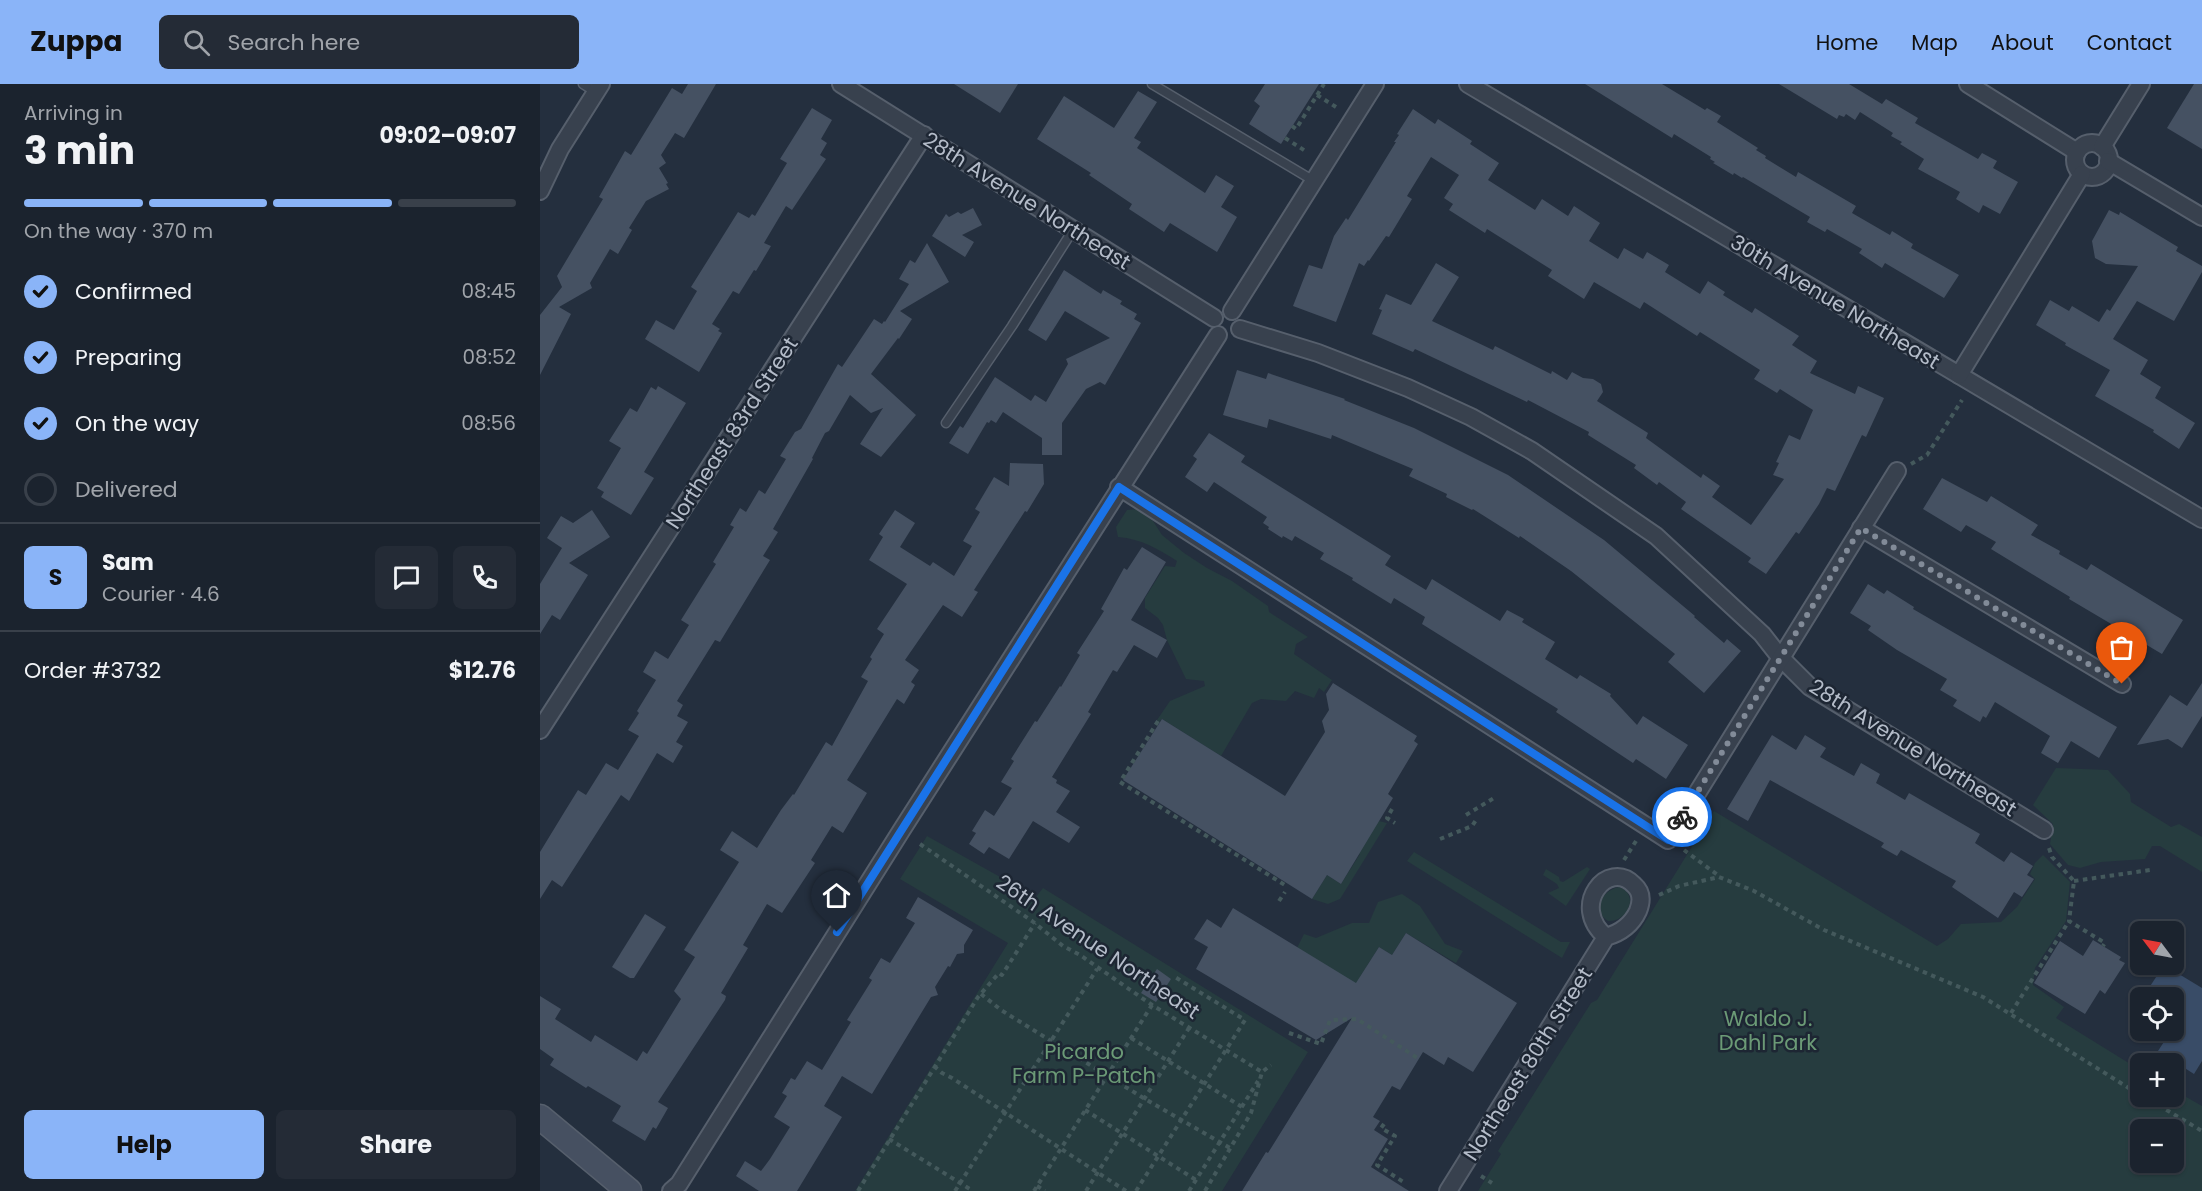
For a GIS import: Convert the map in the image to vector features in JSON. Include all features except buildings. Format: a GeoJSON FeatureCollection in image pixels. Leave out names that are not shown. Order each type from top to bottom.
{"type":"FeatureCollection","features":[{"type":"Feature","properties":{"kind":"main road"},"geometry":{"type":"LineString","coordinates":[[540,1118],[629,1191]]}},
{"type":"Feature","properties":{"kind":"street","name":"28th Avenue Northeast"},"geometry":{"type":"LineString","coordinates":[[841,84],[1214,318]]}},
{"type":"Feature","properties":{"kind":"street"},"geometry":{"type":"LineString","coordinates":[[1232,311],[1375,84]]}},
{"type":"Feature","properties":{"kind":"street","name":"30th Avenue Northeast"},"geometry":{"type":"LineString","coordinates":[[1468,84],[2202,519]]}},
{"type":"Feature","properties":{"kind":"street"},"geometry":{"type":"LineString","coordinates":[[1968,84],[2077,152]]}},
{"type":"Feature","properties":{"kind":"street"},"geometry":{"type":"LineString","coordinates":[[2141,84],[2105,154],[2104,172],[2093,177],[2082,174],[2076,165],[2077,152],[2092,143],[2105,154],[2202,217]]}},
{"type":"Feature","properties":{"kind":"street"},"geometry":{"type":"LineString","coordinates":[[540,191],[593,87]]}},
{"type":"Feature","properties":{"kind":"street","name":"Northeast 83rd Street"},"geometry":{"type":"LineString","coordinates":[[540,730],[924,135]]}},
{"type":"Feature","properties":{"kind":"street"},"geometry":{"type":"LineString","coordinates":[[540,174],[560,149]]}},
{"type":"Feature","properties":{"kind":"street"},"geometry":{"type":"LineString","coordinates":[[1959,375],[2082,174]]}},
{"type":"Feature","properties":{"kind":"street"},"geometry":{"type":"LineString","coordinates":[[1220,311],[1232,311],[1240,319],[1240,329],[1231,337],[1218,335],[1213,327],[1214,318],[1220,311]]}},
{"type":"Feature","properties":{"kind":"street","name":"28th Avenue Northeast"},"geometry":{"type":"LineString","coordinates":[[1240,329],[1318,353],[1408,388],[1471,417],[1532,451],[1656,536],[1762,634],[1780,657],[1810,687],[2047,836]]}},
{"type":"Feature","properties":{"kind":"street"},"geometry":{"type":"LineString","coordinates":[[671,1191],[679,1184],[1119,487],[1218,335]]}},
{"type":"Feature","properties":{"kind":"street"},"geometry":{"type":"LineString","coordinates":[[1119,487],[1668,840],[1861,528],[1903,468]]}},
{"type":"Feature","properties":{"kind":"street"},"geometry":{"type":"LineString","coordinates":[[1861,528],[2122,684]]}},
{"type":"Feature","properties":{"kind":"street","name":"Northeast 80th Street"},"geometry":{"type":"LineString","coordinates":[[1448,1191],[1606,937]]}},
{"type":"Feature","properties":{"kind":"lane"},"geometry":{"type":"LineString","coordinates":[[1152,84],[1314,181]]}},
{"type":"Feature","properties":{"kind":"lane"},"geometry":{"type":"LineString","coordinates":[[946,423],[1012,326],[1072,230]]}},
{"type":"Feature","properties":{"kind":"path"},"geometry":{"type":"LineString","coordinates":[[1292,126],[1296,129],[1299,119],[1324,84]]}},
{"type":"Feature","properties":{"kind":"path"},"geometry":{"type":"LineString","coordinates":[[1317,95],[1336,107]]}},
{"type":"Feature","properties":{"kind":"path"},"geometry":{"type":"LineString","coordinates":[[1285,138],[1307,152]]}},
{"type":"Feature","properties":{"kind":"path"},"geometry":{"type":"LineString","coordinates":[[1903,468],[1927,455],[1962,400]]}},
{"type":"Feature","properties":{"kind":"path"},"geometry":{"type":"LineString","coordinates":[[1158,721],[1120,782],[1286,890],[1279,901]]}},
{"type":"Feature","properties":{"kind":"path"},"geometry":{"type":"LineString","coordinates":[[1466,814],[1494,798]]}},
{"type":"Feature","properties":{"kind":"path"},"geometry":{"type":"LineString","coordinates":[[1392,809],[1387,818],[1395,823]]}},
{"type":"Feature","properties":{"kind":"path"},"geometry":{"type":"LineString","coordinates":[[1440,839],[1472,826],[1476,820]]}},
{"type":"Feature","properties":{"kind":"path"},"geometry":{"type":"LineString","coordinates":[[2011,1013],[2069,921],[2074,881],[2052,857],[2047,836]]}},
{"type":"Feature","properties":{"kind":"path"},"geometry":{"type":"LineString","coordinates":[[1623,863],[1636,840]]}},
{"type":"Feature","properties":{"kind":"path"},"geometry":{"type":"LineString","coordinates":[[1668,840],[1700,860],[1719,876],[1754,891],[1824,930],[1955,984],[2011,1013],[2130,1088]]}},
{"type":"Feature","properties":{"kind":"path","name":"26th Avenue Northeast"},"geometry":{"type":"LineString","coordinates":[[920,844],[1035,923],[1097,969],[1262,1072]]}},
{"type":"Feature","properties":{"kind":"path"},"geometry":{"type":"LineString","coordinates":[[2074,881],[2150,870]]}},
{"type":"Feature","properties":{"kind":"path"},"geometry":{"type":"LineString","coordinates":[[1653,898],[1679,886],[1719,876]]}},
{"type":"Feature","properties":{"kind":"path"},"geometry":{"type":"LineString","coordinates":[[2069,921],[2105,943],[2103,946]]}},
{"type":"Feature","properties":{"kind":"path"},"geometry":{"type":"LineString","coordinates":[[858,1191],[981,994],[999,973],[1002,975],[1035,923]]}},
{"type":"Feature","properties":{"kind":"path"},"geometry":{"type":"LineString","coordinates":[[955,1191],[1097,969]]}},
{"type":"Feature","properties":{"kind":"path"},"geometry":{"type":"LineString","coordinates":[[1136,1191],[1245,1020],[1175,977]]}},
{"type":"Feature","properties":{"kind":"path"},"geometry":{"type":"LineString","coordinates":[[981,994],[1001,1010],[1051,1041],[1230,1148]]}},
{"type":"Feature","properties":{"kind":"path"},"geometry":{"type":"LineString","coordinates":[[1034,1191],[1152,1005]]}},
{"type":"Feature","properties":{"kind":"path"},"geometry":{"type":"LineString","coordinates":[[1289,1033],[1321,1044],[1330,1020],[1357,1019],[1419,1059]]}},
{"type":"Feature","properties":{"kind":"path"},"geometry":{"type":"LineString","coordinates":[[1086,1191],[1190,1028]]}},
{"type":"Feature","properties":{"kind":"path"},"geometry":{"type":"LineString","coordinates":[[1131,1038],[1242,1107]]}},
{"type":"Feature","properties":{"kind":"path"},"geometry":{"type":"LineString","coordinates":[[1205,1191],[1251,1113],[1262,1072],[1271,1065]]}},
{"type":"Feature","properties":{"kind":"path"},"geometry":{"type":"LineString","coordinates":[[934,1066],[1126,1191]]}},
{"type":"Feature","properties":{"kind":"path"},"geometry":{"type":"LineString","coordinates":[[1189,1191],[1260,1078]]}},
{"type":"Feature","properties":{"kind":"path"},"geometry":{"type":"LineString","coordinates":[[2161,1107],[2202,1131]]}},
{"type":"Feature","properties":{"kind":"path"},"geometry":{"type":"LineString","coordinates":[[1085,1110],[1196,1180]]}},
{"type":"Feature","properties":{"kind":"path"},"geometry":{"type":"LineString","coordinates":[[1384,1124],[1381,1128],[1395,1136],[1377,1165],[1406,1183]]}},
{"type":"Feature","properties":{"kind":"path"},"geometry":{"type":"LineString","coordinates":[[890,1139],[973,1191]]}},
{"type":"Feature","properties":{"kind":"path"},"geometry":{"type":"LineString","coordinates":[[1481,1176],[1492,1183]]}},
{"type":"Feature","properties":{"kind":"path"},"geometry":{"type":"LineString","coordinates":[[1037,1186],[1045,1191]]}},
{"type":"Feature","properties":{"kind":"green space"},"geometry":{"type":"Polygon","coordinates":[[[1138,509],[1153,521],[1162,535],[1184,553],[1232,581],[1268,606],[1269,612],[1308,637],[1296,644],[1294,654],[1332,680],[1324,692],[1319,688],[1314,698],[1295,691],[1286,701],[1261,699],[1252,703],[1221,756],[1162,719],[1159,722],[1157,720],[1170,701],[1205,686],[1204,681],[1186,679],[1167,640],[1163,625],[1145,608],[1145,598],[1165,566],[1175,567],[1177,561],[1142,542],[1118,537],[1116,527],[1127,510],[1138,509]]]}},
{"type":"Feature","properties":{"kind":"green space"},"geometry":{"type":"Polygon","coordinates":[[[2056,768],[2108,770],[2130,794],[2131,802],[2171,827],[2179,824],[2202,837],[2202,872],[2160,846],[2152,846],[2145,859],[2101,862],[2080,868],[2068,865],[2050,844],[2053,824],[2033,805],[2056,768]]]}},
{"type":"Feature","properties":{"kind":"green space","name":"Waldo J. Dahl Park"},"geometry":{"type":"Polygon","coordinates":[[[1714,811],[1937,946],[1948,939],[1961,924],[2001,922],[2017,907],[2035,879],[2030,874],[2035,863],[2043,855],[2070,882],[2066,921],[2035,968],[2033,985],[2064,1007],[2056,1018],[2130,1064],[2130,1107],[2184,1107],[2184,1096],[2202,1106],[2202,1191],[1478,1191],[1501,1154],[1498,1151],[1591,1003],[1597,1000],[1714,811]]]}},
{"type":"Feature","properties":{"kind":"green space"},"geometry":{"type":"Polygon","coordinates":[[[1379,821],[1387,823],[1340,899],[1328,904],[1312,899],[1327,875],[1341,884],[1360,854],[1351,848],[1379,821]]]}},
{"type":"Feature","properties":{"kind":"green space","name":"Picardo Farm P-Patch"},"geometry":{"type":"Polygon","coordinates":[[[927,836],[1036,897],[1043,888],[1308,1052],[1222,1191],[855,1191],[1008,943],[900,879],[927,836]]]}},
{"type":"Feature","properties":{"kind":"green space"},"geometry":{"type":"Polygon","coordinates":[[[1414,852],[1561,942],[1570,942],[1562,958],[1407,861],[1414,852]]]}},
{"type":"Feature","properties":{"kind":"green space"},"geometry":{"type":"Polygon","coordinates":[[[1587,867],[1590,869],[1566,906],[1548,893],[1559,888],[1557,884],[1543,875],[1546,869],[1563,882],[1587,867]]]}},
{"type":"Feature","properties":{"kind":"green space"},"geometry":{"type":"Polygon","coordinates":[[[1620,887],[1629,896],[1629,908],[1621,917],[1608,921],[1599,906],[1608,892],[1620,887]]]}},
{"type":"Feature","properties":{"kind":"green space"},"geometry":{"type":"Polygon","coordinates":[[[1402,894],[1420,906],[1445,944],[1463,951],[1456,963],[1406,933],[1392,955],[1379,947],[1360,977],[1362,1002],[1297,948],[1304,934],[1316,938],[1352,923],[1369,923],[1378,902],[1402,894]]]}},
{"type":"Feature","properties":{"kind":"water"},"geometry":{"type":"Polygon","coordinates":[[[2157,975],[2181,975],[2202,988],[2202,1061],[2194,1074],[2184,1068],[2184,1053],[2158,1051],[2164,1041],[2184,1041],[2184,987],[2150,987],[2157,975]]]}},
{"type":"Feature","properties":{"kind":"way so far"},"geometry":{"type":"LineString","coordinates":[[1682,817],[1861,528],[2122,684]]}},
{"type":"Feature","properties":{"kind":"route"},"geometry":{"type":"LineString","coordinates":[[837,932],[1119,487],[1668,840],[1682,817]]}}]}
